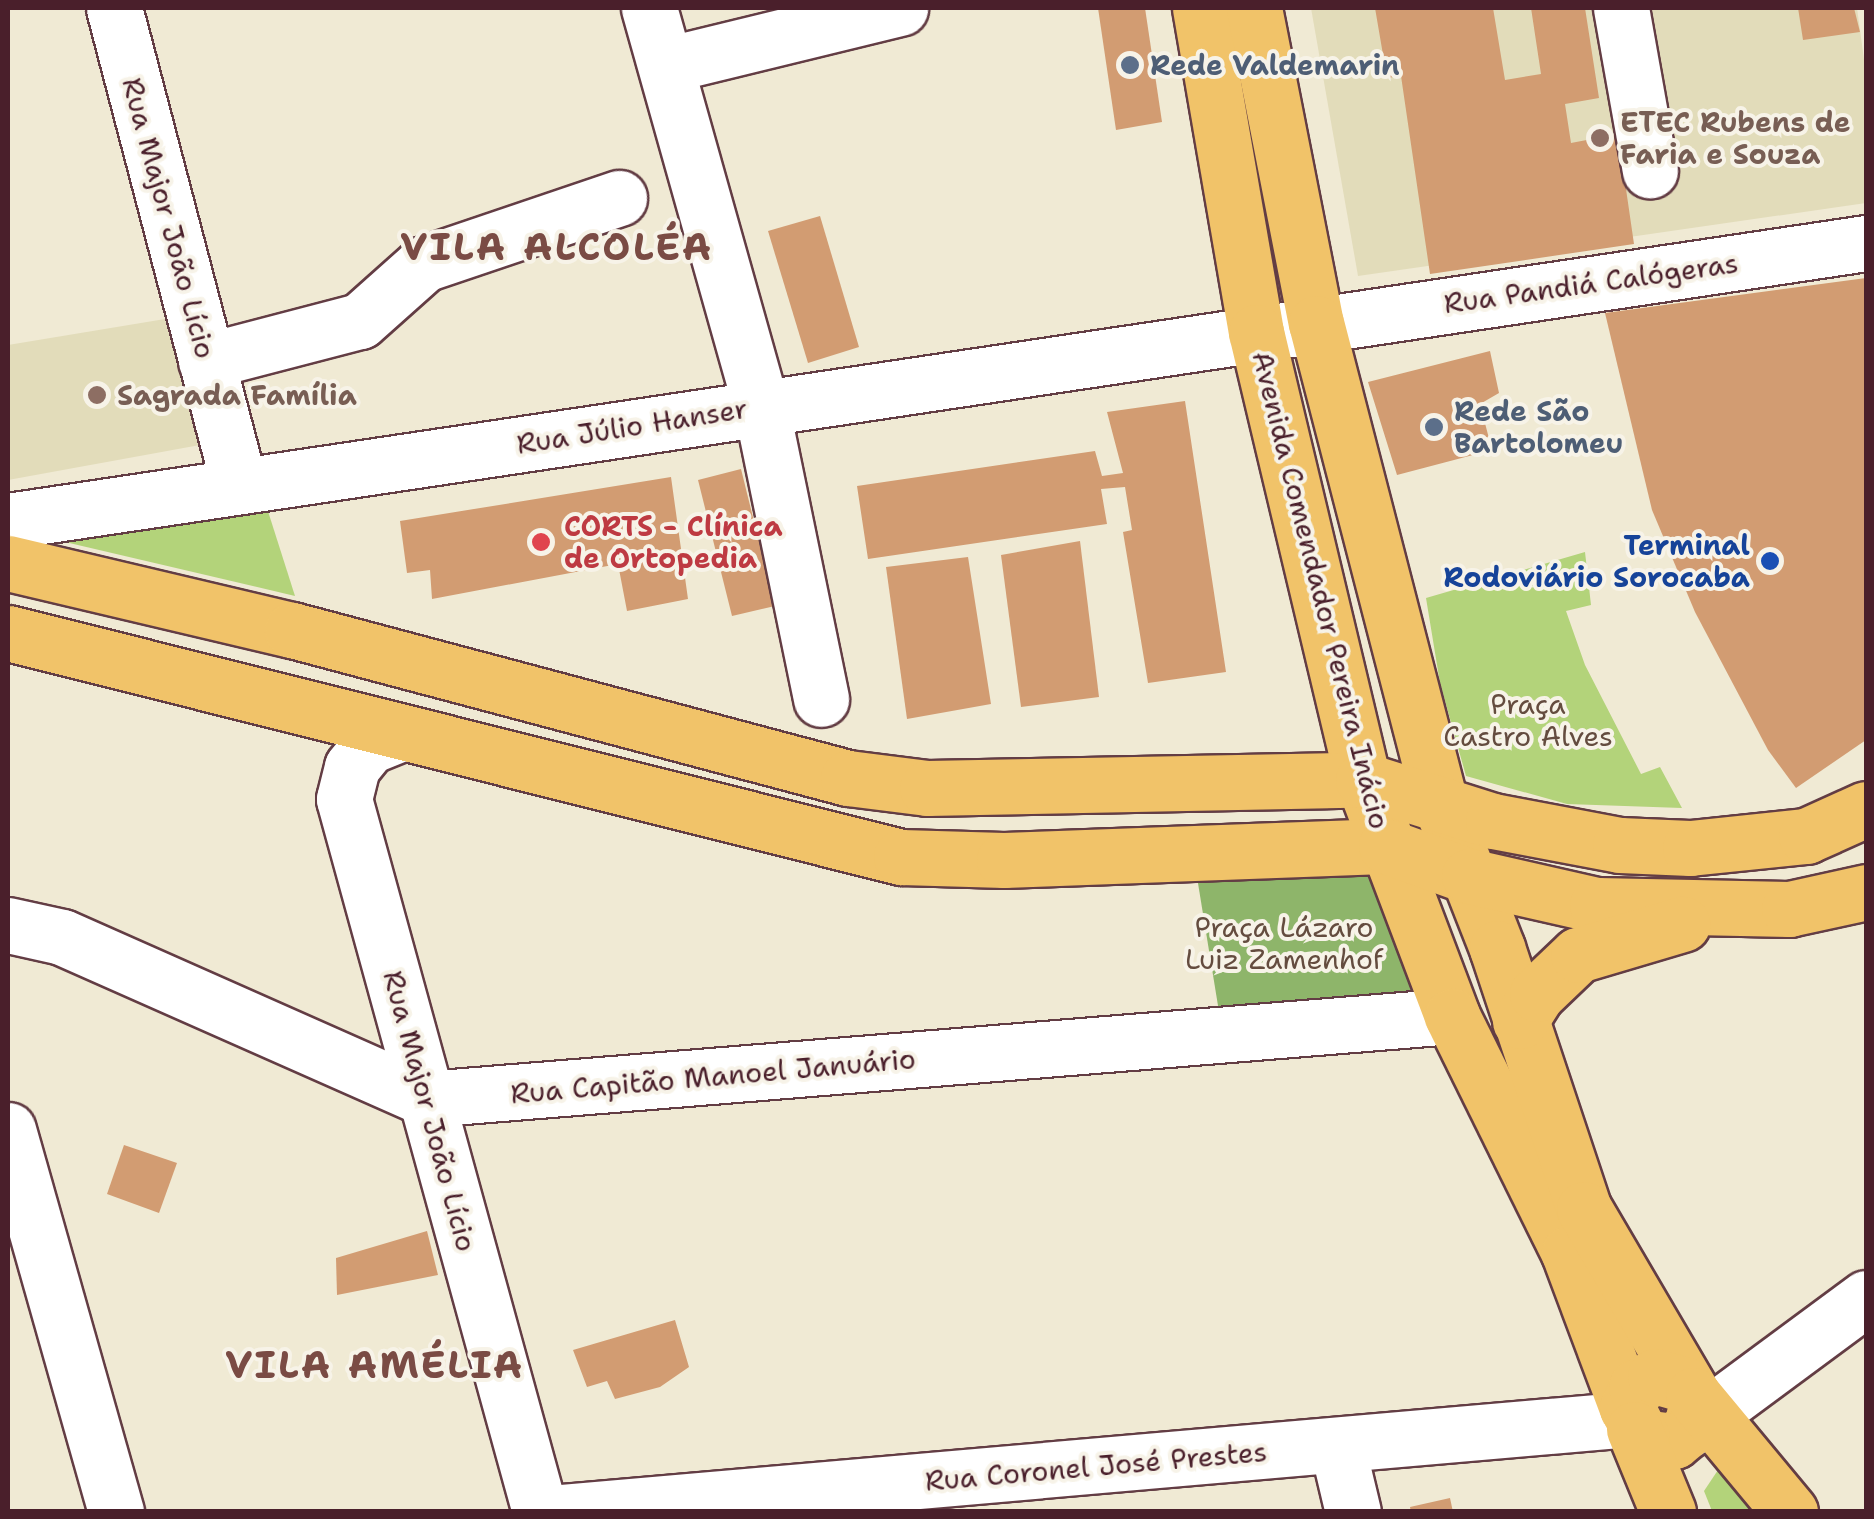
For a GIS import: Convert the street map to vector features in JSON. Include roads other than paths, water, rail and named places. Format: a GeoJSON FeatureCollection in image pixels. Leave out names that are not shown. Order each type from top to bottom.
{"type":"FeatureCollection","features":[{"type":"Feature","properties":{"kind":"main road","name":"Avenida Comendador Pereira Inácio"},"geometry":{"type":"LineString","coordinates":[[1200,8],[1256,332],[1363,780],[1452,1016],[1570,1252],[1668,1512]]}},
{"type":"Feature","properties":{"kind":"main road"},"geometry":{"type":"LineString","coordinates":[[1254,8],[1316,324],[1441,805],[1584,1210],[1694,1406],[1790,1512]]}},
{"type":"Feature","properties":{"kind":"main road"},"geometry":{"type":"LineString","coordinates":[[8,563],[292,630],[848,778],[927,788],[1363,780],[1441,805],[1620,845],[1690,848],[1806,836],[1866,809]]}},
{"type":"Feature","properties":{"kind":"main road"},"geometry":{"type":"LineString","coordinates":[[8,633],[901,857],[1004,860],[1386,846],[1469,876],[1597,906],[1724,911],[1861,904]]}},
{"type":"Feature","properties":{"kind":"main road"},"geometry":{"type":"LineString","coordinates":[[1520,1021],[1537,994],[1578,955],[1724,911]]}},
{"type":"Feature","properties":{"kind":"main road"},"geometry":{"type":"LineString","coordinates":[[1630,1419],[1663,1443],[1694,1406]]}},
{"type":"Feature","properties":{"kind":"street","name":"Rua Major João Lício"},"geometry":{"type":"LineString","coordinates":[[114,8],[239,486]]}},
{"type":"Feature","properties":{"kind":"street"},"geometry":{"type":"LineString","coordinates":[[649,8],[670,64],[761,406],[821,699]]}},
{"type":"Feature","properties":{"kind":"street"},"geometry":{"type":"LineString","coordinates":[[670,64],[900,8]]}},
{"type":"Feature","properties":{"kind":"street"},"geometry":{"type":"LineString","coordinates":[[1621,8],[1650,170]]}},
{"type":"Feature","properties":{"kind":"street"},"geometry":{"type":"LineString","coordinates":[[206,361],[360,322],[424,264],[618,198]]}},
{"type":"Feature","properties":{"kind":"street","name":"Rua Pandiá Calógeras"},"geometry":{"type":"LineString","coordinates":[[1316,324],[1866,243]]}},
{"type":"Feature","properties":{"kind":"street","name":"Avenida Comendador Pereira Inácio"},"geometry":{"type":"LineString","coordinates":[[1256,332],[1316,324]]}},
{"type":"Feature","properties":{"kind":"street","name":"Rua Júlio Hanser"},"geometry":{"type":"LineString","coordinates":[[8,521],[1256,332]]}},
{"type":"Feature","properties":{"kind":"street","name":"Rua Major João Lício"},"geometry":{"type":"LineString","coordinates":[[399,734],[369,746],[352,767],[344,799],[540,1512]]}},
{"type":"Feature","properties":{"kind":"street","name":"Rua Capitão Manoel Januário"},"geometry":{"type":"LineString","coordinates":[[8,924],[62,937],[427,1099],[1452,1016]]}},
{"type":"Feature","properties":{"kind":"street"},"geometry":{"type":"LineString","coordinates":[[8,1130],[116,1512]]}},
{"type":"Feature","properties":{"kind":"street"},"geometry":{"type":"LineString","coordinates":[[1694,1406],[1866,1298]]}},
{"type":"Feature","properties":{"kind":"street","name":"Rua Coronel José Prestes"},"geometry":{"type":"LineString","coordinates":[[562,1512],[1113,1488],[1337,1445],[1630,1419]]}},
{"type":"Feature","properties":{"kind":"street"},"geometry":{"type":"LineString","coordinates":[[1337,1445],[1353,1512]]}},
{"type":"Feature","properties":{"kind":"place","name":"Rede Valdemarin"},"geometry":{"type":"Point","coordinates":[1130,65]}},
{"type":"Feature","properties":{"kind":"place","name":"ETEC Rubens de Faria e Souza"},"geometry":{"type":"Point","coordinates":[1600,138]}},
{"type":"Feature","properties":{"kind":"place","name":"Sagrada Família"},"geometry":{"type":"Point","coordinates":[97,395]}},
{"type":"Feature","properties":{"kind":"place","name":"Rede São Bartolomeu"},"geometry":{"type":"Point","coordinates":[1434,427]}},
{"type":"Feature","properties":{"kind":"place","name":"CORTS - Clínica de Ortopedia"},"geometry":{"type":"Point","coordinates":[541,542]}},
{"type":"Feature","properties":{"kind":"place","name":"Terminal Rodoviário Sorocaba"},"geometry":{"type":"Point","coordinates":[1770,561]}},
{"type":"Feature","properties":{"kind":"district","name":"VILA ALCOLÉA"},"geometry":{"type":"Point","coordinates":[557,247]}},
{"type":"Feature","properties":{"kind":"district","name":"VILA AMÉLIA"},"geometry":{"type":"Point","coordinates":[375,1365]}},
{"type":"Feature","properties":{"kind":"park label","name":"Praça Castro Alves"},"geometry":{"type":"Point","coordinates":[1528,720]}},
{"type":"Feature","properties":{"kind":"park label","name":"Praça Lázaro Luiz Zamenhof"},"geometry":{"type":"Point","coordinates":[1284,943]}}]}
